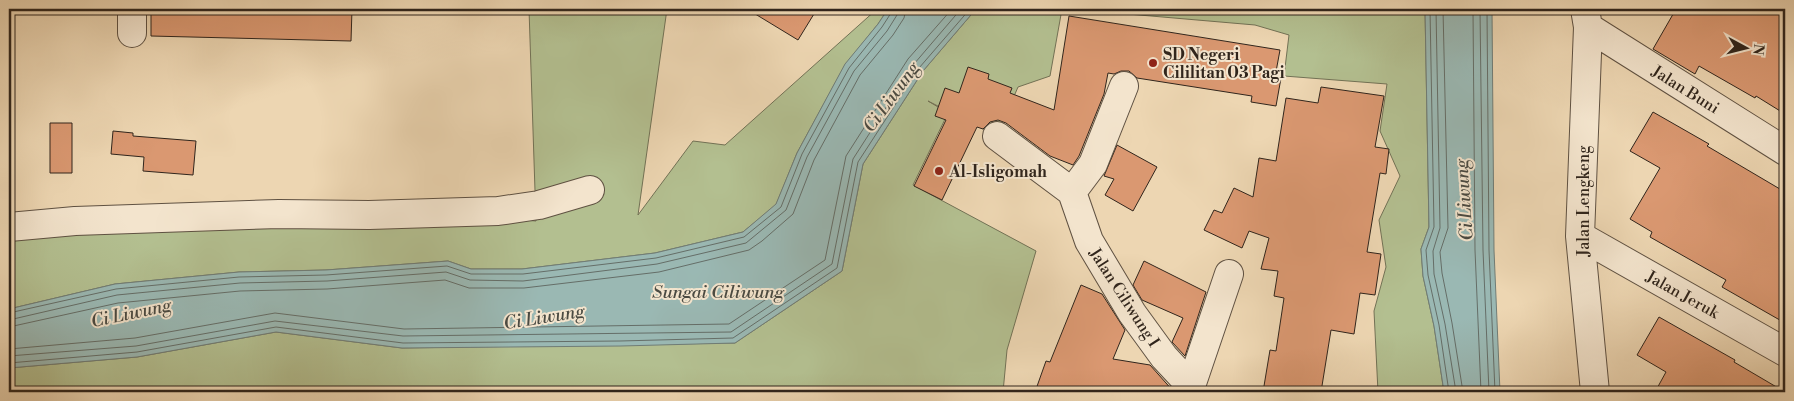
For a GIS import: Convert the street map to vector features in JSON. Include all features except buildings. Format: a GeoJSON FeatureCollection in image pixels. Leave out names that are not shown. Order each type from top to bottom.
{"type":"FeatureCollection","features":[{"type":"Feature","properties":{"kind":"street","name":"Jalan Buni"},"geometry":{"type":"LineString","coordinates":[[1586,18],[1785,151]]}},
{"type":"Feature","properties":{"kind":"street","name":"Jalan Lengkeng"},"geometry":{"type":"LineString","coordinates":[[1586,18],[1580,236],[1595,392]]}},
{"type":"Feature","properties":{"kind":"street"},"geometry":{"type":"LineString","coordinates":[[997,136],[1072,192],[1093,164],[1124,86]]}},
{"type":"Feature","properties":{"kind":"street"},"geometry":{"type":"LineString","coordinates":[[9,228],[75,221],[279,214],[369,215],[498,212],[539,205],[590,190]]}},
{"type":"Feature","properties":{"kind":"street","name":"Jalan Ciliwung I"},"geometry":{"type":"LineString","coordinates":[[1072,192],[1089,241],[1132,313],[1190,389]]}},
{"type":"Feature","properties":{"kind":"street","name":"Jalan Jeruk"},"geometry":{"type":"LineString","coordinates":[[1580,236],[1785,352]]}},
{"type":"Feature","properties":{"kind":"street"},"geometry":{"type":"LineString","coordinates":[[1190,389],[1229,274]]}},
{"type":"Feature","properties":{"kind":"green space"},"geometry":{"type":"Polygon","coordinates":[[[529,9],[667,9],[638,215],[693,141],[725,145],[877,9],[888,9],[845,65],[797,153],[776,205],[743,232],[655,253],[522,269],[471,269],[448,261],[326,270],[239,272],[115,284],[9,309],[9,227],[439,213],[536,221],[529,9]]]}},
{"type":"Feature","properties":{"kind":"green space"},"geometry":{"type":"Polygon","coordinates":[[[976,9],[1062,9],[1050,76],[1018,87],[997,136],[928,101],[948,113],[913,185],[1036,251],[1007,350],[1003,392],[9,392],[9,368],[137,357],[276,332],[402,348],[735,343],[842,271],[863,164],[923,71],[976,9]]]}},
{"type":"Feature","properties":{"kind":"green space"},"geometry":{"type":"Polygon","coordinates":[[[1070,9],[1425,9],[1429,227],[1421,249],[1423,276],[1434,326],[1444,392],[1378,392],[1374,311],[1386,267],[1379,220],[1400,176],[1380,131],[1387,84],[1284,76],[1289,35],[1255,25],[1070,9]]]}},
{"type":"Feature","properties":{"kind":"water","name":"Sungai Ciliwung"},"geometry":{"type":"Polygon","coordinates":[[[888,9],[976,9],[923,71],[863,164],[842,271],[735,343],[402,348],[276,332],[137,357],[9,368],[9,309],[115,284],[239,272],[326,270],[448,261],[471,269],[522,269],[655,253],[743,232],[776,204],[797,153],[845,64],[888,9]]]}},
{"type":"Feature","properties":{"kind":"water","name":"Ci Liwung"},"geometry":{"type":"Polygon","coordinates":[[[1425,9],[1492,9],[1494,250],[1500,392],[1444,392],[1434,326],[1423,276],[1421,249],[1429,227],[1425,9]]]}},
{"type":"Feature","properties":{"kind":"place","name":"SD Negeri Cililitan 03 Pagi"},"geometry":{"type":"Point","coordinates":[1153,63]}},
{"type":"Feature","properties":{"kind":"place","name":"Al-Isligomah"},"geometry":{"type":"Point","coordinates":[939,171]}}]}
